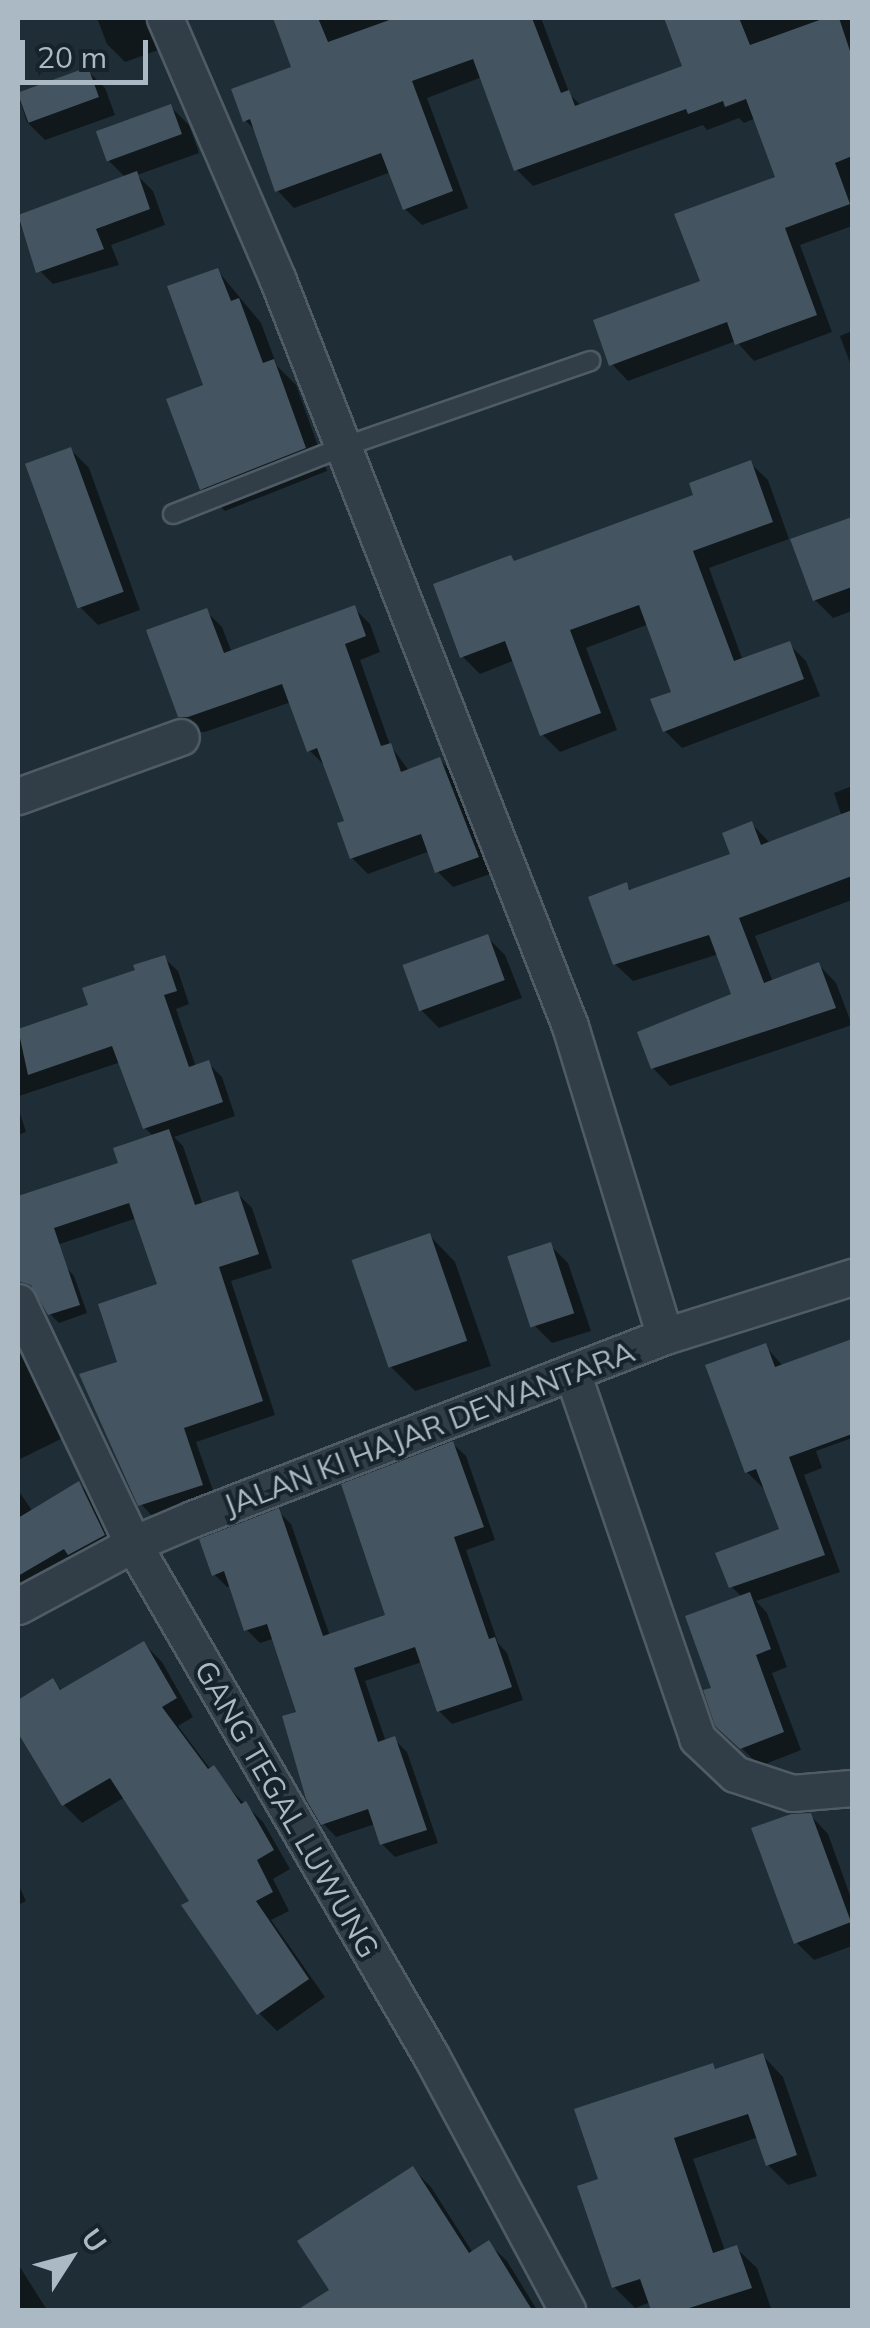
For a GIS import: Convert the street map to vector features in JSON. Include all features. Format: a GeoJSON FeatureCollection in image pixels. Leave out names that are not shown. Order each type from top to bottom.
{"type":"FeatureCollection","features":[{"type":"Feature","properties":{"kind":"street"},"geometry":{"type":"LineString","coordinates":[[165,18],[277,278],[570,1026],[665,1336]]}},
{"type":"Feature","properties":{"kind":"street"},"geometry":{"type":"LineString","coordinates":[[18,796],[181,737]]}},
{"type":"Feature","properties":{"kind":"street","name":"JALAN KI HAJAR DEWANTARA"},"geometry":{"type":"LineString","coordinates":[[18,1606],[133,1544],[573,1376],[665,1336],[852,1277]]}},
{"type":"Feature","properties":{"kind":"street","name":"GANG TEGAL LUWUNG"},"geometry":{"type":"LineString","coordinates":[[18,1302],[133,1544],[431,2056],[567,2310]]}},
{"type":"Feature","properties":{"kind":"street"},"geometry":{"type":"LineString","coordinates":[[573,1376],[696,1738],[734,1774],[792,1792],[852,1788]]}},
{"type":"Feature","properties":{"kind":"lane"},"geometry":{"type":"LineString","coordinates":[[173,514],[343,446],[590,361]]}},
{"type":"Feature","properties":{"kind":"building"},"geometry":{"type":"Polygon","coordinates":[[[273,18],[318,18],[328,42],[395,18],[532,18],[561,93],[569,90],[575,106],[682,66],[664,18],[739,18],[750,45],[825,18],[839,18],[852,57],[852,156],[835,163],[850,204],[785,228],[817,315],[735,345],[727,322],[609,366],[593,320],[700,281],[674,214],[775,177],[746,99],[725,107],[723,101],[688,114],[686,109],[514,171],[473,59],[412,81],[453,191],[403,210],[381,153],[275,192],[250,119],[243,122],[231,89],[291,67],[273,18]]]}},
{"type":"Feature","properties":{"kind":"building"},"geometry":{"type":"Polygon","coordinates":[[[88,67],[99,97],[28,123],[18,92],[88,67]]]}},
{"type":"Feature","properties":{"kind":"building"},"geometry":{"type":"Polygon","coordinates":[[[171,104],[182,134],[107,161],[96,131],[171,104]]]}},
{"type":"Feature","properties":{"kind":"building"},"geometry":{"type":"Polygon","coordinates":[[[137,171],[150,209],[96,229],[104,249],[36,273],[18,215],[137,171]]]}},
{"type":"Feature","properties":{"kind":"building"},"geometry":{"type":"Polygon","coordinates":[[[218,268],[231,301],[239,298],[263,363],[274,359],[306,448],[200,490],[166,399],[203,385],[167,286],[218,268]]]}},
{"type":"Feature","properties":{"kind":"building"},"geometry":{"type":"Polygon","coordinates":[[[71,447],[124,592],[78,608],[25,464],[71,447]]]}},
{"type":"Feature","properties":{"kind":"building"},"geometry":{"type":"Polygon","coordinates":[[[751,460],[773,522],[693,551],[734,661],[790,641],[804,679],[663,732],[650,699],[671,692],[639,605],[570,630],[601,713],[540,736],[505,641],[460,658],[433,584],[511,555],[514,561],[693,495],[689,483],[751,460]]]}},
{"type":"Feature","properties":{"kind":"building"},"geometry":{"type":"Polygon","coordinates":[[[852,517],[852,587],[813,601],[790,539],[852,517]]]}},
{"type":"Feature","properties":{"kind":"building"},"geometry":{"type":"Polygon","coordinates":[[[355,605],[366,636],[345,644],[381,746],[391,743],[401,772],[440,757],[479,857],[435,873],[421,834],[350,859],[337,823],[344,821],[317,748],[307,752],[282,684],[188,717],[178,717],[146,630],[207,608],[224,653],[355,605]]]}},
{"type":"Feature","properties":{"kind":"building"},"geometry":{"type":"Polygon","coordinates":[[[852,810],[852,876],[739,918],[764,983],[819,962],[836,1008],[651,1069],[637,1032],[731,994],[709,935],[613,965],[588,897],[627,882],[629,890],[730,854],[722,833],[752,821],[761,845],[852,810]]]}},
{"type":"Feature","properties":{"kind":"building"},"geometry":{"type":"Polygon","coordinates":[[[488,934],[505,980],[419,1011],[402,965],[488,934]]]}},
{"type":"Feature","properties":{"kind":"building"},"geometry":{"type":"Polygon","coordinates":[[[165,955],[177,991],[164,995],[189,1067],[209,1060],[223,1102],[143,1129],[112,1046],[28,1075],[18,1029],[88,1005],[82,988],[165,955]]]}},
{"type":"Feature","properties":{"kind":"building"},"geometry":{"type":"Polygon","coordinates":[[[169,1129],[195,1205],[238,1191],[259,1254],[219,1267],[263,1401],[184,1428],[203,1485],[138,1506],[79,1374],[117,1362],[98,1304],[157,1284],[129,1203],[54,1228],[80,1305],[48,1315],[31,1285],[18,1281],[18,1196],[118,1163],[113,1148],[169,1129]]]}},
{"type":"Feature","properties":{"kind":"building"},"geometry":{"type":"Polygon","coordinates":[[[430,1233],[467,1341],[389,1368],[352,1260],[430,1233]]]}},
{"type":"Feature","properties":{"kind":"building"},"geometry":{"type":"Polygon","coordinates":[[[551,1242],[574,1313],[530,1328],[507,1256],[551,1242]]]}},
{"type":"Feature","properties":{"kind":"building"},"geometry":{"type":"Polygon","coordinates":[[[852,1339],[852,1434],[789,1457],[825,1555],[729,1588],[715,1553],[779,1529],[756,1469],[745,1473],[705,1365],[766,1343],[775,1367],[852,1339]]]}},
{"type":"Feature","properties":{"kind":"building"},"geometry":{"type":"Polygon","coordinates":[[[453,1441],[484,1527],[454,1537],[489,1639],[495,1637],[512,1687],[437,1712],[415,1647],[354,1668],[378,1742],[395,1736],[427,1830],[380,1845],[368,1809],[321,1825],[306,1799],[282,1716],[296,1712],[267,1624],[244,1631],[224,1571],[212,1576],[199,1539],[279,1508],[323,1636],[385,1615],[341,1484],[453,1441]]]}},
{"type":"Feature","properties":{"kind":"building"},"geometry":{"type":"Polygon","coordinates":[[[79,1481],[105,1535],[68,1555],[64,1549],[18,1576],[18,1518],[79,1481]]]}},
{"type":"Feature","properties":{"kind":"building"},"geometry":{"type":"Polygon","coordinates":[[[750,1592],[771,1649],[756,1655],[784,1732],[740,1749],[715,1726],[703,1690],[711,1688],[685,1616],[750,1592]]]}},
{"type":"Feature","properties":{"kind":"building"},"geometry":{"type":"Polygon","coordinates":[[[144,1641],[177,1698],[162,1707],[208,1769],[214,1765],[241,1804],[246,1801],[274,1850],[257,1860],[273,1892],[256,1901],[309,1979],[257,2015],[181,1905],[189,1901],[110,1778],[62,1806],[18,1733],[18,1700],[53,1678],[60,1690],[144,1641]]]}},
{"type":"Feature","properties":{"kind":"building"},"geometry":{"type":"Polygon","coordinates":[[[811,1813],[851,1922],[794,1944],[751,1828],[791,1814],[811,1813]]]}},
{"type":"Feature","properties":{"kind":"building"},"geometry":{"type":"Polygon","coordinates":[[[763,2053],[797,2155],[766,2166],[748,2114],[674,2138],[713,2253],[737,2245],[752,2288],[683,2310],[651,2310],[640,2279],[612,2288],[577,2186],[598,2179],[574,2109],[713,2063],[715,2069],[763,2053]]]}},
{"type":"Feature","properties":{"kind":"building"},"geometry":{"type":"Polygon","coordinates":[[[413,2166],[469,2253],[489,2240],[532,2310],[297,2310],[329,2290],[297,2241],[413,2166]]]}}]}
